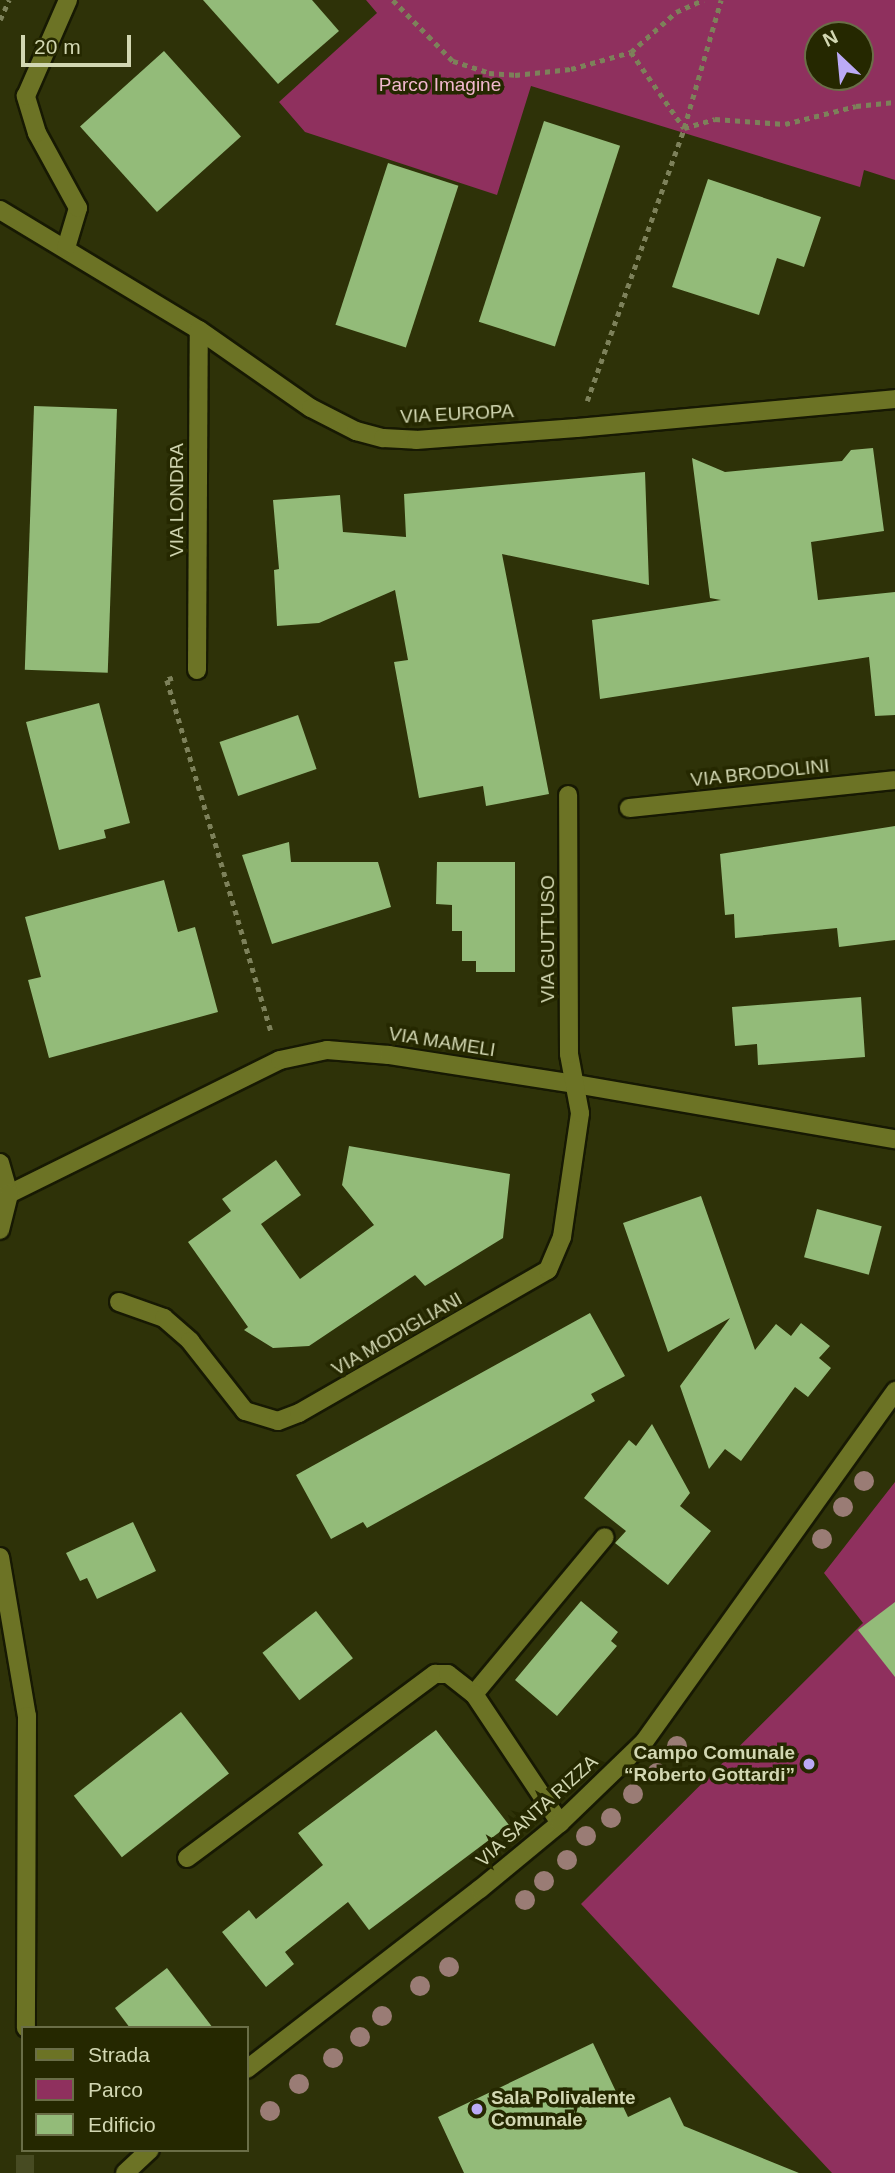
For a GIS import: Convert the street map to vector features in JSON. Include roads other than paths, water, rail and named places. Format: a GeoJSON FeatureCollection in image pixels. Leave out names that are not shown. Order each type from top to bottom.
{"type":"FeatureCollection","features":[{"type":"Feature","properties":{"kind":"street"},"geometry":{"type":"LineString","coordinates":[[66,248],[78,208],[37,133],[26,96],[68,0]]}},
{"type":"Feature","properties":{"kind":"street","name":"VIA EUROPA"},"geometry":{"type":"LineString","coordinates":[[0,210],[199,330],[311,408],[374,436],[416,440],[895,399]]}},
{"type":"Feature","properties":{"kind":"street","name":"VIA LONDRA"},"geometry":{"type":"LineString","coordinates":[[197,670],[199,330]]}},
{"type":"Feature","properties":{"kind":"street","name":"VIA BRODOLINI"},"geometry":{"type":"LineString","coordinates":[[629,808],[895,780]]}},
{"type":"Feature","properties":{"kind":"street","name":"VIA GUTTUSO"},"geometry":{"type":"LineString","coordinates":[[568,795],[569,1054],[575,1084]]}},
{"type":"Feature","properties":{"kind":"street","name":"VIA MAMELI"},"geometry":{"type":"LineString","coordinates":[[9,1194],[280,1060],[316,1051],[356,1051],[575,1084],[895,1139]]}},
{"type":"Feature","properties":{"kind":"street","name":"VIA MODIGLIANI"},"geometry":{"type":"LineString","coordinates":[[119,1302],[164,1318],[180,1330],[245,1411],[278,1421],[299,1413],[548,1270],[562,1237],[580,1113],[575,1084]]}},
{"type":"Feature","properties":{"kind":"street"},"geometry":{"type":"LineString","coordinates":[[0,1163],[9,1194],[0,1230]]}},
{"type":"Feature","properties":{"kind":"street","name":"VIA SANTA RIZZA"},"geometry":{"type":"LineString","coordinates":[[248,2068],[560,1823],[644,1742],[673,1706],[856,1440],[895,1391]]}},
{"type":"Feature","properties":{"kind":"street"},"geometry":{"type":"LineString","coordinates":[[474,1694],[604,1537]]}},
{"type":"Feature","properties":{"kind":"street"},"geometry":{"type":"LineString","coordinates":[[0,1557],[27,1716],[26,2026]]}},
{"type":"Feature","properties":{"kind":"street"},"geometry":{"type":"LineString","coordinates":[[187,1858],[416,1684],[435,1674],[448,1674],[474,1694],[560,1823]]}},
{"type":"Feature","properties":{"kind":"street"},"geometry":{"type":"LineString","coordinates":[[125,2173],[148,2152]]}},
{"type":"Feature","properties":{"kind":"tunnel"},"geometry":{"type":"LineString","coordinates":[[25,2152],[25,2173]]}},
{"type":"Feature","properties":{"kind":"place","name":"Campo Comunale “Roberto Gottardi”"},"geometry":{"type":"Point","coordinates":[809,1764]}},
{"type":"Feature","properties":{"kind":"place","name":"Sala Polivalente Comunale"},"geometry":{"type":"Point","coordinates":[477,2109]}},
{"type":"Feature","properties":{"kind":"park label","name":"Parco Imagine"},"geometry":{"type":"Point","coordinates":[440,85]}}]}
